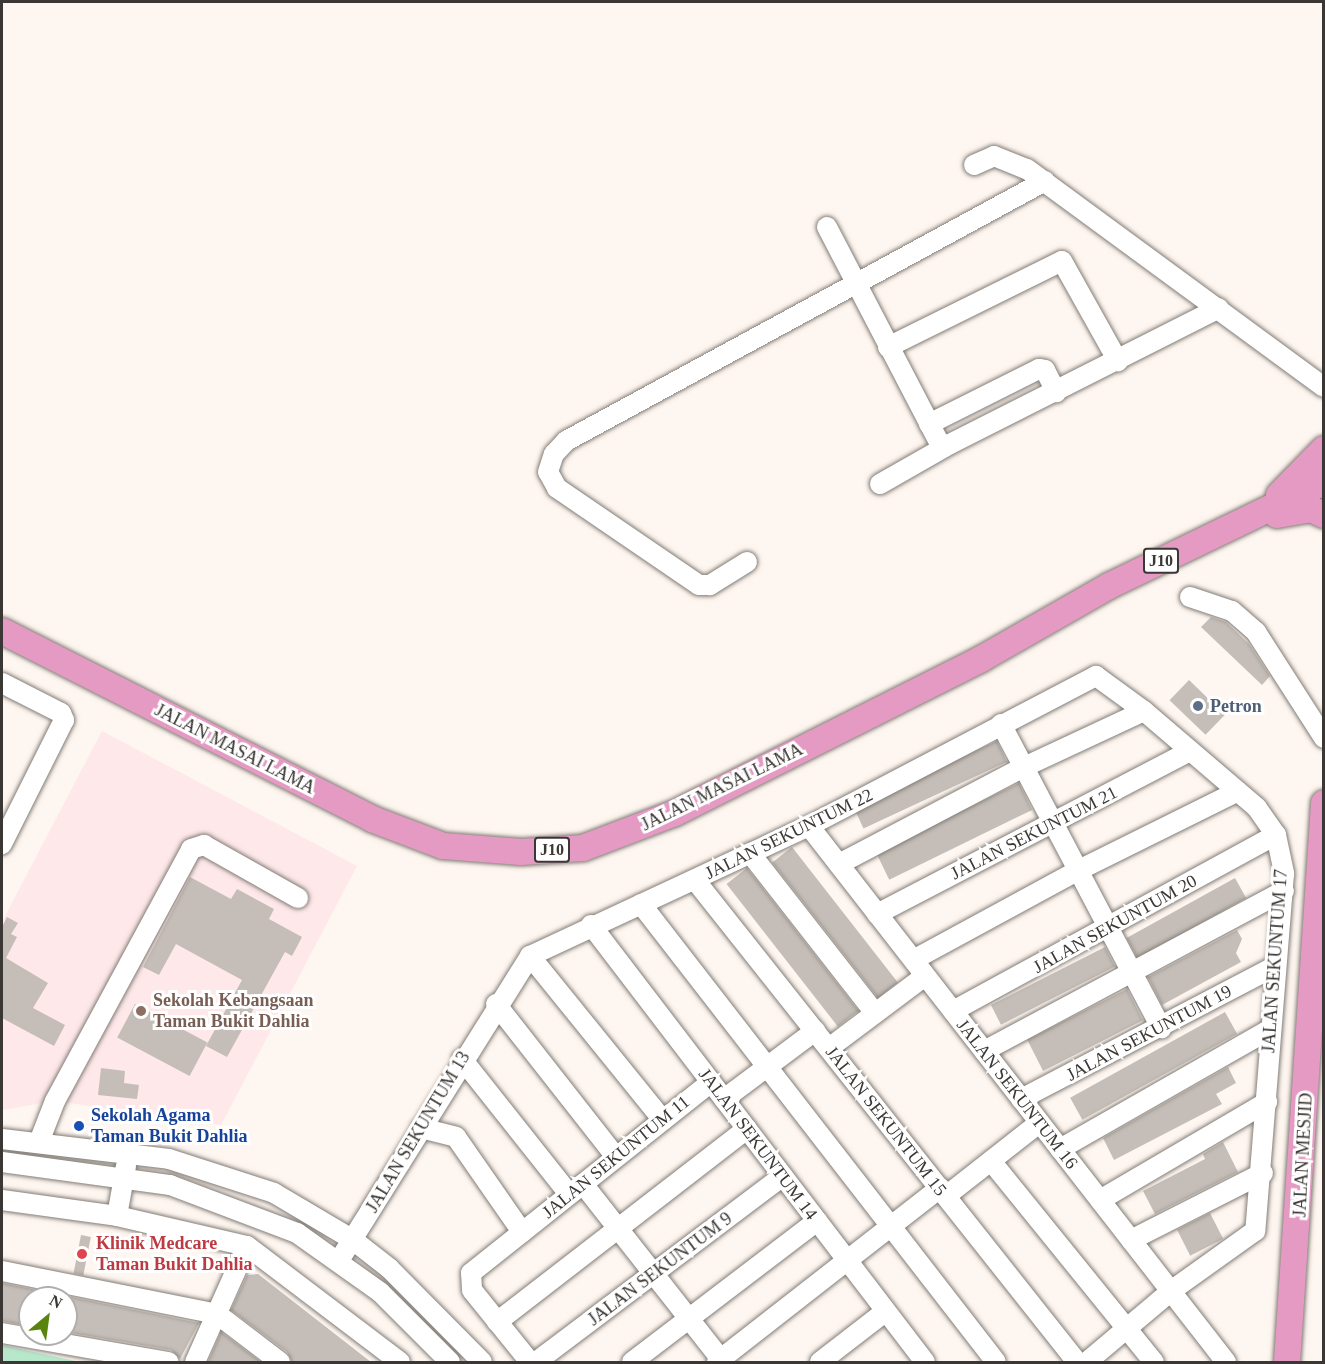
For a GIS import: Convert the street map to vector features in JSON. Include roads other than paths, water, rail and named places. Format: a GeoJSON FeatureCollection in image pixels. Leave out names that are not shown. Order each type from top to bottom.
{"type":"FeatureCollection","features":[{"type":"Feature","properties":{"kind":"main road"},"geometry":{"type":"LineString","coordinates":[[1257,516],[1323,449]]}},
{"type":"Feature","properties":{"kind":"main road","name":"JALAN MASAI LAMA"},"geometry":{"type":"LineString","coordinates":[[2,631],[372,819],[443,846],[521,852],[584,848],[675,813],[981,659],[1109,586],[1323,482]]}},
{"type":"Feature","properties":{"kind":"main road"},"geometry":{"type":"LineString","coordinates":[[1231,528],[1295,510],[1311,509],[1323,515]]}},
{"type":"Feature","properties":{"kind":"main road","name":"JALAN MESJID"},"geometry":{"type":"LineString","coordinates":[[1287,1362],[1318,992],[1323,803]]}},
{"type":"Feature","properties":{"kind":"street"},"geometry":{"type":"LineString","coordinates":[[974,165],[994,156],[1045,181],[1323,387]]}},
{"type":"Feature","properties":{"kind":"street"},"geometry":{"type":"LineString","coordinates":[[747,562],[710,585],[699,585],[557,488],[548,472],[550,460],[566,441],[853,282],[1045,181]]}},
{"type":"Feature","properties":{"kind":"street"},"geometry":{"type":"LineString","coordinates":[[827,227],[853,282],[942,448]]}},
{"type":"Feature","properties":{"kind":"street"},"geometry":{"type":"LineString","coordinates":[[888,347],[1062,261],[1118,361]]}},
{"type":"Feature","properties":{"kind":"street"},"geometry":{"type":"LineString","coordinates":[[880,484],[942,448],[1219,308]]}},
{"type":"Feature","properties":{"kind":"street"},"geometry":{"type":"LineString","coordinates":[[929,424],[1039,369],[1045,370],[1056,392]]}},
{"type":"Feature","properties":{"kind":"street"},"geometry":{"type":"LineString","coordinates":[[1190,597],[1232,611],[1256,632],[1323,738]]}},
{"type":"Feature","properties":{"kind":"street","name":"JALAN SEKUNTUM 22"},"geometry":{"type":"LineString","coordinates":[[496,1004],[530,956],[591,925],[695,880],[809,826],[1096,676],[1144,711]]}},
{"type":"Feature","properties":{"kind":"street"},"geometry":{"type":"LineString","coordinates":[[2,683],[61,713],[63,720],[2,844]]}},
{"type":"Feature","properties":{"kind":"street"},"geometry":{"type":"LineString","coordinates":[[839,864],[1024,766],[1144,711],[1238,791],[1276,835]]}},
{"type":"Feature","properties":{"kind":"street"},"geometry":{"type":"LineString","coordinates":[[1001,724],[1081,869],[1161,1028]]}},
{"type":"Feature","properties":{"kind":"street","name":"JALAN SEKUNTUM 21"},"geometry":{"type":"LineString","coordinates":[[877,914],[1055,825],[1190,751]]}},
{"type":"Feature","properties":{"kind":"street"},"geometry":{"type":"LineString","coordinates":[[829,1048],[875,1013],[920,967],[1081,869],[1238,791]]}},
{"type":"Feature","properties":{"kind":"street","name":"JALAN SEKUNTUM 16"},"geometry":{"type":"LineString","coordinates":[[809,826],[1226,1362]]}},
{"type":"Feature","properties":{"kind":"street","name":"JALAN SEKUNTUM 17"},"geometry":{"type":"LineString","coordinates":[[1171,1291],[1248,1239],[1258,1221],[1263,1173],[1270,1029],[1284,891],[1276,835]]}},
{"type":"Feature","properties":{"kind":"street","name":"JALAN SEKUNTUM 20"},"geometry":{"type":"LineString","coordinates":[[953,1011],[1110,929],[1276,835]]}},
{"type":"Feature","properties":{"kind":"street"},"geometry":{"type":"LineString","coordinates":[[39,1142],[55,1101],[191,849],[204,845],[298,898]]}},
{"type":"Feature","properties":{"kind":"street"},"geometry":{"type":"LineString","coordinates":[[750,854],[875,1013]]}},
{"type":"Feature","properties":{"kind":"street","name":"JALAN SEKUNTUM 15"},"geometry":{"type":"LineString","coordinates":[[695,880],[1077,1362]]}},
{"type":"Feature","properties":{"kind":"street"},"geometry":{"type":"LineString","coordinates":[[984,1051],[1284,891]]}},
{"type":"Feature","properties":{"kind":"street"},"geometry":{"type":"LineString","coordinates":[[641,904],[996,1362]]}},
{"type":"Feature","properties":{"kind":"street","name":"JALAN SEKUNTUM 14"},"geometry":{"type":"LineString","coordinates":[[591,925],[886,1311],[919,1360]]}},
{"type":"Feature","properties":{"kind":"street"},"geometry":{"type":"LineString","coordinates":[[530,956],[663,1120]]}},
{"type":"Feature","properties":{"kind":"street","name":"JALAN SEKUNTUM 19"},"geometry":{"type":"LineString","coordinates":[[1021,1099],[1161,1028],[1275,966]]}},
{"type":"Feature","properties":{"kind":"street"},"geometry":{"type":"LineString","coordinates":[[496,1004],[616,1157]]}},
{"type":"Feature","properties":{"kind":"street","name":"JALAN SEKUNTUM 13"},"geometry":{"type":"LineString","coordinates":[[340,1259],[496,1004]]}},
{"type":"Feature","properties":{"kind":"street"},"geometry":{"type":"LineString","coordinates":[[1060,1149],[1270,1029]]}},
{"type":"Feature","properties":{"kind":"street"},"geometry":{"type":"LineString","coordinates":[[724,1099],[815,1031]]}},
{"type":"Feature","properties":{"kind":"street"},"geometry":{"type":"LineString","coordinates":[[462,1059],[576,1189],[617,1228],[720,1362],[890,1225],[991,1161],[1040,1123]]}},
{"type":"Feature","properties":{"kind":"street","name":"JALAN SEKUNTUM 11"},"geometry":{"type":"LineString","coordinates":[[530,1362],[470,1284],[471,1273],[711,1082]]}},
{"type":"Feature","properties":{"kind":"street"},"geometry":{"type":"LineString","coordinates":[[1100,1200],[1267,1102]]}},
{"type":"Feature","properties":{"kind":"street"},"geometry":{"type":"LineString","coordinates":[[421,1128],[456,1137],[522,1232]]}},
{"type":"Feature","properties":{"kind":"street"},"geometry":{"type":"LineString","coordinates":[[497,1322],[747,1129]]}},
{"type":"Feature","properties":{"kind":"street"},"geometry":{"type":"LineString","coordinates":[[2,1139],[129,1153],[200,1167],[274,1193],[353,1240],[435,1311],[482,1362]]}},
{"type":"Feature","properties":{"kind":"street"},"geometry":{"type":"LineString","coordinates":[[117,1216],[129,1153]]}},
{"type":"Feature","properties":{"kind":"street"},"geometry":{"type":"LineString","coordinates":[[991,1161],[1128,1327],[1154,1362]]}},
{"type":"Feature","properties":{"kind":"street"},"geometry":{"type":"LineString","coordinates":[[2,1162],[170,1185],[244,1209],[297,1233],[340,1259],[423,1331],[450,1362]]}},
{"type":"Feature","properties":{"kind":"street"},"geometry":{"type":"LineString","coordinates":[[1131,1240],[1263,1173]]}},
{"type":"Feature","properties":{"kind":"street","name":"JALAN SEKUNTUM 9"},"geometry":{"type":"LineString","coordinates":[[536,1362],[783,1176]]}},
{"type":"Feature","properties":{"kind":"street"},"geometry":{"type":"LineString","coordinates":[[2,1200],[117,1216],[246,1246],[400,1362]]}},
{"type":"Feature","properties":{"kind":"street"},"geometry":{"type":"LineString","coordinates":[[632,1362],[817,1221]]}},
{"type":"Feature","properties":{"kind":"street"},"geometry":{"type":"LineString","coordinates":[[195,1362],[246,1246]]}},
{"type":"Feature","properties":{"kind":"street"},"geometry":{"type":"LineString","coordinates":[[2,1271],[217,1314],[280,1362]]}},
{"type":"Feature","properties":{"kind":"street"},"geometry":{"type":"LineString","coordinates":[[1087,1362],[1171,1291]]}},
{"type":"Feature","properties":{"kind":"street"},"geometry":{"type":"LineString","coordinates":[[820,1362],[886,1311]]}},
{"type":"Feature","properties":{"kind":"street"},"geometry":{"type":"LineString","coordinates":[[2,1333],[109,1358],[169,1362]]}},
{"type":"Feature","properties":{"kind":"place","name":"Petron"},"geometry":{"type":"Point","coordinates":[1198,706]}},
{"type":"Feature","properties":{"kind":"place","name":"Sekolah Kebangsaan Taman Bukit Dahlia"},"geometry":{"type":"Point","coordinates":[141,1011]}},
{"type":"Feature","properties":{"kind":"place","name":"Sekolah Agama Taman Bukit Dahlia"},"geometry":{"type":"Point","coordinates":[79,1126]}},
{"type":"Feature","properties":{"kind":"place","name":"Klinik Medcare Taman Bukit Dahlia"},"geometry":{"type":"Point","coordinates":[82,1254]}}]}
